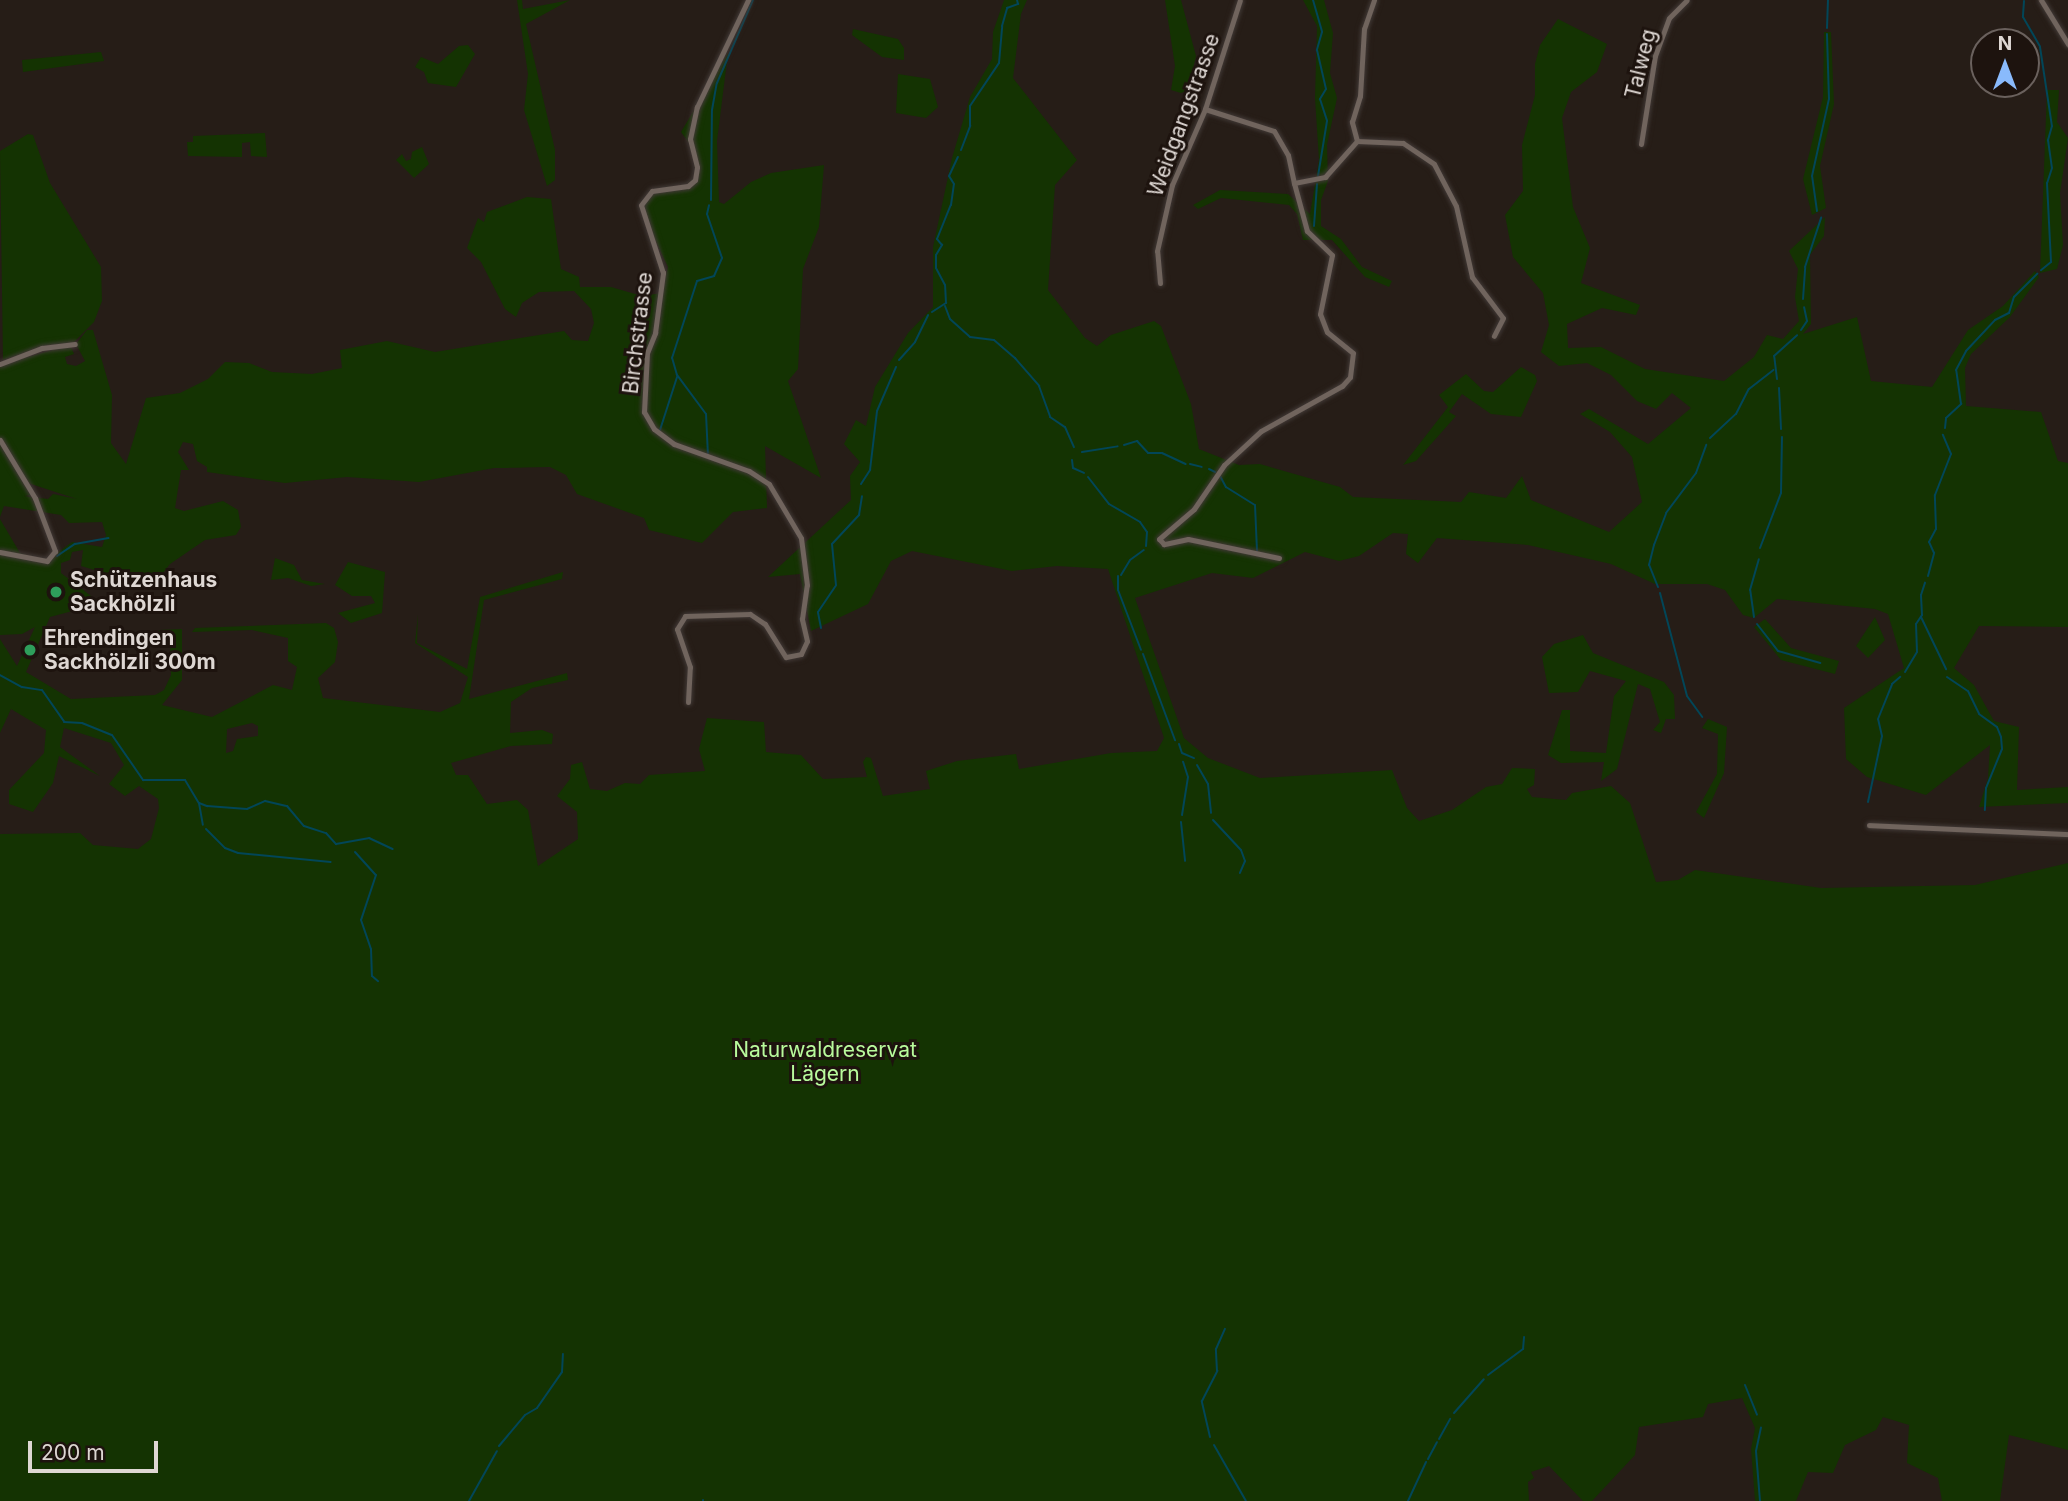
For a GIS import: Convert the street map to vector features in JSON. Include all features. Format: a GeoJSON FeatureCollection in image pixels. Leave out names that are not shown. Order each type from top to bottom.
{"type":"FeatureCollection","features":[{"type":"Feature","properties":{"kind":"street","name":"Birchstrasse"},"geometry":{"type":"LineString","coordinates":[[688,702],[691,669],[677,629],[685,616],[747,613],[765,624],[782,655],[797,657],[805,647],[801,609],[807,585],[800,538],[769,484],[749,471],[674,444],[653,429],[644,412],[647,353],[655,333],[663,273],[642,217],[642,203],[654,190],[686,187],[696,178],[690,139],[697,107],[748,0]]}},
{"type":"Feature","properties":{"kind":"street","name":"Weidgangstrasse"},"geometry":{"type":"LineString","coordinates":[[1160,283],[1157,251],[1172,185],[1205,109],[1240,0]]}},
{"type":"Feature","properties":{"kind":"street"},"geometry":{"type":"LineString","coordinates":[[1357,141],[1352,122],[1360,96],[1364,29],[1374,0]]}},
{"type":"Feature","properties":{"kind":"street","name":"Talweg"},"geometry":{"type":"LineString","coordinates":[[1641,144],[1655,56],[1669,18],[1687,0]]}},
{"type":"Feature","properties":{"kind":"street"},"geometry":{"type":"LineString","coordinates":[[2041,0],[2068,44]]}},
{"type":"Feature","properties":{"kind":"street"},"geometry":{"type":"LineString","coordinates":[[1205,109],[1274,131],[1288,155],[1308,234],[1332,255],[1320,297],[1320,317],[1327,332],[1352,350],[1353,372],[1342,386],[1261,431],[1224,465],[1194,509],[1159,540],[1164,544],[1183,538],[1279,558]]}},
{"type":"Feature","properties":{"kind":"street"},"geometry":{"type":"LineString","coordinates":[[1294,183],[1325,177],[1357,141]]}},
{"type":"Feature","properties":{"kind":"street"},"geometry":{"type":"LineString","coordinates":[[1357,141],[1403,144],[1433,162],[1456,206],[1472,277],[1503,318],[1494,336]]}},
{"type":"Feature","properties":{"kind":"street"},"geometry":{"type":"LineString","coordinates":[[0,364],[42,348],[75,344]]}},
{"type":"Feature","properties":{"kind":"street"},"geometry":{"type":"LineString","coordinates":[[0,440],[53,543],[52,559],[0,552]]}},
{"type":"Feature","properties":{"kind":"street"},"geometry":{"type":"LineString","coordinates":[[1869,825],[2068,834]]}},
{"type":"Feature","properties":{"kind":"green space"},"geometry":{"type":"Polygon","coordinates":[[[517,0],[522,0],[523,9],[570,0],[526,24],[555,150],[555,180],[547,186],[524,110],[528,74],[517,0]]]}},
{"type":"Feature","properties":{"kind":"green space","name":"Naturwaldreservat Lägern"},"geometry":{"type":"Polygon","coordinates":[[[1004,0],[1027,0],[1021,14],[1013,78],[1077,160],[1055,185],[1048,290],[1085,338],[1097,346],[1111,335],[1154,321],[1161,326],[1191,404],[1199,449],[1239,465],[1260,464],[1340,487],[1353,497],[1461,502],[1469,492],[1506,498],[1522,476],[1531,500],[1609,532],[1642,502],[1632,457],[1610,432],[1580,414],[1589,409],[1648,444],[1691,408],[1672,393],[1656,409],[1637,401],[1611,375],[1587,363],[1559,366],[1541,352],[1549,325],[1543,293],[1513,257],[1505,215],[1523,191],[1522,145],[1535,95],[1535,64],[1540,45],[1558,19],[1607,44],[1597,72],[1571,92],[1562,118],[1573,207],[1590,248],[1581,283],[1640,305],[1636,315],[1602,308],[1567,324],[1568,348],[1601,347],[1645,369],[1724,381],[1754,357],[1767,335],[1783,339],[1799,321],[1795,297],[1798,269],[1789,251],[1825,217],[1824,236],[1810,255],[1811,324],[1803,334],[1857,317],[1871,381],[1932,387],[1968,330],[2003,306],[2035,271],[2039,277],[2010,317],[1971,354],[1965,368],[1966,406],[2041,412],[2058,461],[2068,463],[2068,627],[1979,626],[1954,668],[1974,685],[1994,721],[2019,727],[2017,790],[2068,787],[2068,803],[1979,807],[1988,778],[1990,745],[1926,795],[1867,777],[1846,759],[1844,708],[1904,668],[1888,614],[1875,609],[1777,599],[1754,618],[1743,615],[1725,590],[1707,584],[1655,584],[1611,564],[1528,545],[1437,538],[1418,563],[1406,554],[1408,534],[1393,533],[1359,556],[1339,561],[1305,552],[1253,578],[1212,573],[1135,598],[1184,738],[1208,758],[1260,778],[1392,770],[1407,808],[1419,821],[1452,810],[1486,787],[1502,784],[1512,768],[1535,769],[1534,785],[1527,789],[1532,797],[1566,800],[1572,793],[1611,786],[1630,803],[1656,882],[1678,880],[1695,870],[1821,888],[1975,885],[2068,863],[2068,1450],[2009,1435],[2000,1501],[1942,1501],[1938,1478],[1907,1463],[1909,1425],[1883,1417],[1876,1430],[1845,1445],[1833,1473],[1808,1472],[1796,1501],[1755,1501],[1751,1449],[1755,1428],[1742,1398],[1708,1404],[1703,1417],[1639,1427],[1635,1455],[1592,1501],[1583,1501],[1549,1466],[1531,1472],[1534,1478],[1528,1482],[1529,1501],[0,1501],[0,834],[80,833],[93,845],[138,849],[151,839],[159,808],[158,799],[139,786],[125,796],[109,784],[124,765],[111,743],[64,728],[60,747],[100,776],[59,756],[53,783],[33,812],[9,804],[9,790],[44,753],[46,730],[11,709],[0,733],[0,639],[17,666],[35,627],[22,634],[0,635],[0,519],[20,553],[46,561],[72,542],[102,547],[106,535],[102,522],[69,523],[61,515],[4,506],[0,517],[0,444],[31,495],[24,496],[48,499],[53,494],[77,499],[28,483],[0,439],[0,365],[70,345],[74,354],[65,357],[67,364],[76,366],[85,361],[76,344],[87,330],[93,330],[112,395],[111,443],[126,464],[146,398],[180,393],[208,379],[225,362],[249,363],[272,372],[312,374],[342,368],[340,350],[387,341],[435,352],[564,331],[572,340],[588,341],[594,323],[591,309],[574,291],[539,292],[522,303],[516,317],[505,309],[481,262],[467,248],[478,218],[484,222],[487,212],[527,197],[551,199],[561,269],[579,277],[580,287],[611,287],[642,296],[662,293],[668,267],[649,227],[644,203],[653,191],[686,185],[696,176],[692,147],[681,132],[728,53],[717,141],[719,202],[724,204],[751,182],[771,173],[824,165],[819,227],[803,269],[798,369],[788,381],[821,478],[765,446],[767,508],[733,512],[702,543],[649,530],[644,518],[577,494],[566,475],[550,467],[494,468],[419,482],[347,477],[285,483],[207,472],[207,467],[197,461],[193,444],[183,442],[178,452],[189,470],[181,470],[175,508],[184,511],[223,501],[238,510],[241,527],[236,535],[205,540],[170,564],[159,578],[139,583],[81,566],[83,550],[72,552],[70,560],[61,563],[61,573],[95,599],[95,605],[50,617],[26,672],[71,699],[155,695],[164,690],[171,675],[170,639],[154,639],[159,630],[182,629],[182,680],[162,705],[212,717],[273,685],[292,690],[297,667],[288,661],[288,638],[252,630],[192,632],[195,628],[326,623],[334,628],[338,642],[335,662],[318,678],[323,698],[440,712],[460,703],[468,677],[415,643],[418,614],[417,643],[467,669],[480,597],[563,572],[562,579],[484,600],[469,699],[567,673],[568,680],[532,688],[511,702],[510,733],[542,730],[553,734],[552,744],[511,746],[451,763],[456,775],[468,775],[487,804],[517,800],[528,810],[538,866],[578,839],[577,812],[557,796],[570,779],[571,765],[582,762],[590,789],[607,791],[625,783],[640,784],[649,775],[705,771],[699,749],[707,718],[764,722],[766,752],[801,755],[823,779],[867,777],[863,762],[866,757],[871,758],[883,796],[930,789],[926,771],[957,761],[1016,754],[1019,769],[1111,753],[1157,751],[1164,738],[1108,569],[1057,566],[1012,571],[912,551],[891,561],[868,604],[811,631],[800,574],[768,577],[851,500],[850,476],[860,462],[844,444],[856,420],[866,426],[875,387],[908,333],[933,307],[933,247],[952,158],[970,97],[992,59],[993,32],[1004,0]],[[252,723],[227,729],[226,753],[233,751],[237,739],[258,736],[258,726],[252,723]]]}},
{"type":"Feature","properties":{"kind":"green space"},"geometry":{"type":"Polygon","coordinates":[[[1165,0],[1181,0],[1196,56],[1188,90],[1181,93],[1171,90],[1175,66],[1165,0]]]}},
{"type":"Feature","properties":{"kind":"green space"},"geometry":{"type":"Polygon","coordinates":[[[1303,0],[1324,0],[1333,33],[1330,73],[1337,98],[1327,145],[1328,181],[1321,200],[1321,226],[1341,239],[1362,267],[1392,281],[1389,287],[1365,277],[1332,240],[1303,240],[1297,214],[1289,205],[1221,198],[1198,209],[1193,205],[1220,190],[1288,194],[1310,214],[1319,160],[1315,98],[1317,26],[1303,0]]]}},
{"type":"Feature","properties":{"kind":"green space"},"geometry":{"type":"Polygon","coordinates":[[[853,29],[898,39],[904,48],[904,60],[882,57],[852,35],[853,29]]]}},
{"type":"Feature","properties":{"kind":"green space"},"geometry":{"type":"Polygon","coordinates":[[[1824,32],[1831,32],[1834,104],[1820,166],[1826,208],[1812,215],[1803,179],[1823,97],[1824,32]]]}},
{"type":"Feature","properties":{"kind":"green space"},"geometry":{"type":"Polygon","coordinates":[[[468,45],[475,54],[456,87],[428,83],[424,72],[415,67],[421,57],[438,64],[459,46],[468,45]]]}},
{"type":"Feature","properties":{"kind":"green space"},"geometry":{"type":"Polygon","coordinates":[[[101,52],[104,61],[23,72],[22,60],[101,52]]]}},
{"type":"Feature","properties":{"kind":"green space"},"geometry":{"type":"Polygon","coordinates":[[[898,74],[930,79],[938,107],[926,118],[896,113],[898,74]]]}},
{"type":"Feature","properties":{"kind":"green space"},"geometry":{"type":"Polygon","coordinates":[[[2047,90],[2059,90],[2057,122],[2068,138],[2060,193],[2063,245],[2057,269],[2040,273],[2047,90]]]}},
{"type":"Feature","properties":{"kind":"green space"},"geometry":{"type":"Polygon","coordinates":[[[265,133],[267,157],[251,156],[250,142],[242,143],[242,157],[188,156],[187,142],[193,142],[193,136],[265,133]]]}},
{"type":"Feature","properties":{"kind":"green space"},"geometry":{"type":"Polygon","coordinates":[[[28,134],[33,135],[50,183],[101,267],[102,301],[94,322],[73,343],[47,345],[3,360],[0,151],[28,134]]]}},
{"type":"Feature","properties":{"kind":"green space"},"geometry":{"type":"Polygon","coordinates":[[[422,147],[429,164],[414,178],[396,160],[402,154],[406,161],[411,159],[412,152],[422,147]]]}},
{"type":"Feature","properties":{"kind":"green space"},"geometry":{"type":"Polygon","coordinates":[[[1521,367],[1535,375],[1537,381],[1521,417],[1491,414],[1462,394],[1449,412],[1456,416],[1416,461],[1403,465],[1448,407],[1439,395],[1466,374],[1484,391],[1493,392],[1521,367]]]}},
{"type":"Feature","properties":{"kind":"green space"},"geometry":{"type":"Polygon","coordinates":[[[275,558],[294,565],[302,580],[325,584],[311,586],[288,578],[271,580],[275,558]]]}},
{"type":"Feature","properties":{"kind":"green space"},"geometry":{"type":"Polygon","coordinates":[[[348,562],[385,572],[382,613],[351,623],[338,613],[375,603],[371,596],[352,596],[335,585],[348,562]]]}},
{"type":"Feature","properties":{"kind":"green space"},"geometry":{"type":"Polygon","coordinates":[[[1875,617],[1885,640],[1868,658],[1856,646],[1875,617]]]}},
{"type":"Feature","properties":{"kind":"green space"},"geometry":{"type":"Polygon","coordinates":[[[1765,619],[1791,648],[1839,661],[1835,674],[1781,660],[1754,627],[1765,619]]]}},
{"type":"Feature","properties":{"kind":"green space"},"geometry":{"type":"Polygon","coordinates":[[[1583,635],[1593,653],[1664,682],[1674,695],[1675,719],[1666,719],[1661,733],[1653,730],[1660,722],[1650,689],[1638,684],[1617,769],[1601,781],[1604,762],[1561,763],[1548,755],[1562,710],[1570,710],[1570,751],[1606,753],[1614,696],[1626,681],[1590,671],[1578,692],[1549,693],[1542,657],[1554,644],[1583,635]]]}},
{"type":"Feature","properties":{"kind":"green space"},"geometry":{"type":"Polygon","coordinates":[[[1708,719],[1727,727],[1724,773],[1704,818],[1696,812],[1717,774],[1718,734],[1702,728],[1708,719]]]}},
{"type":"Feature","properties":{"kind":"waterway"},"geometry":{"type":"LineString","coordinates":[[711,200],[712,110],[717,83],[753,0]]}},
{"type":"Feature","properties":{"kind":"waterway"},"geometry":{"type":"LineString","coordinates":[[961,150],[970,126],[970,106],[999,63],[1002,26],[1007,8],[1018,4],[1017,0]]}},
{"type":"Feature","properties":{"kind":"waterway"},"geometry":{"type":"LineString","coordinates":[[1313,0],[1322,32],[1317,50],[1326,89],[1320,99],[1327,121],[1318,176]]}},
{"type":"Feature","properties":{"kind":"waterway"},"geometry":{"type":"LineString","coordinates":[[1827,28],[1828,0]]}},
{"type":"Feature","properties":{"kind":"waterway"},"geometry":{"type":"LineString","coordinates":[[2024,1],[2023,17],[2040,47],[2052,126],[2048,140],[2052,168],[2047,183],[2051,262],[2041,270]]}},
{"type":"Feature","properties":{"kind":"waterway"},"geometry":{"type":"LineString","coordinates":[[1817,211],[1812,176],[1829,99],[1827,34]]}},
{"type":"Feature","properties":{"kind":"waterway"},"geometry":{"type":"LineString","coordinates":[[932,312],[946,303],[945,285],[936,268],[936,255],[942,245],[937,239],[951,205],[954,184],[949,176],[958,157]]}},
{"type":"Feature","properties":{"kind":"waterway"},"geometry":{"type":"LineString","coordinates":[[1314,226],[1317,184]]}},
{"type":"Feature","properties":{"kind":"waterway"},"geometry":{"type":"LineString","coordinates":[[708,456],[706,414],[677,375],[672,358],[697,281],[714,276],[722,258],[707,214],[709,205]]}},
{"type":"Feature","properties":{"kind":"waterway"},"geometry":{"type":"LineString","coordinates":[[1803,299],[1805,267],[1821,218]]}},
{"type":"Feature","properties":{"kind":"waterway"},"geometry":{"type":"LineString","coordinates":[[1945,428],[1946,418],[1961,404],[1956,370],[1966,351],[1995,320],[2009,313],[2014,297],[2037,274]]}},
{"type":"Feature","properties":{"kind":"waterway"},"geometry":{"type":"LineString","coordinates":[[945,306],[950,319],[970,337],[994,340],[1015,358],[1039,386],[1050,417],[1065,427],[1074,447]]}},
{"type":"Feature","properties":{"kind":"waterway"},"geometry":{"type":"LineString","coordinates":[[1801,330],[1807,321],[1804,307]]}},
{"type":"Feature","properties":{"kind":"waterway"},"geometry":{"type":"LineString","coordinates":[[899,360],[915,342],[928,315]]}},
{"type":"Feature","properties":{"kind":"waterway"},"geometry":{"type":"LineString","coordinates":[[1777,379],[1774,356],[1797,335]]}},
{"type":"Feature","properties":{"kind":"waterway"},"geometry":{"type":"LineString","coordinates":[[861,484],[870,470],[877,411],[896,367]]}},
{"type":"Feature","properties":{"kind":"waterway"},"geometry":{"type":"LineString","coordinates":[[1710,438],[1736,414],[1749,389],[1773,370]]}},
{"type":"Feature","properties":{"kind":"waterway"},"geometry":{"type":"LineString","coordinates":[[660,430],[677,377]]}},
{"type":"Feature","properties":{"kind":"waterway"},"geometry":{"type":"LineString","coordinates":[[1779,388],[1781,429]]}},
{"type":"Feature","properties":{"kind":"waterway"},"geometry":{"type":"LineString","coordinates":[[1928,576],[1934,553],[1929,542],[1936,529],[1935,495],[1951,454],[1943,435]]}},
{"type":"Feature","properties":{"kind":"waterway"},"geometry":{"type":"LineString","coordinates":[[1760,548],[1781,493],[1782,437]]}},
{"type":"Feature","properties":{"kind":"waterway"},"geometry":{"type":"LineString","coordinates":[[1124,445],[1137,441],[1148,453],[1162,453],[1186,464]]}},
{"type":"Feature","properties":{"kind":"waterway"},"geometry":{"type":"LineString","coordinates":[[1658,587],[1649,565],[1654,545],[1666,513],[1696,473],[1706,445]]}},
{"type":"Feature","properties":{"kind":"waterway"},"geometry":{"type":"LineString","coordinates":[[1082,452],[1118,446]]}},
{"type":"Feature","properties":{"kind":"waterway"},"geometry":{"type":"LineString","coordinates":[[1072,460],[1073,468],[1084,473]]}},
{"type":"Feature","properties":{"kind":"waterway"},"geometry":{"type":"LineString","coordinates":[[1190,464],[1202,467]]}},
{"type":"Feature","properties":{"kind":"waterway"},"geometry":{"type":"LineString","coordinates":[[1209,469],[1215,472]]}},
{"type":"Feature","properties":{"kind":"waterway"},"geometry":{"type":"LineString","coordinates":[[1219,474],[1226,487],[1255,505],[1257,551]]}},
{"type":"Feature","properties":{"kind":"waterway"},"geometry":{"type":"LineString","coordinates":[[1088,477],[1109,504],[1140,522],[1147,532],[1146,546]]}},
{"type":"Feature","properties":{"kind":"waterway"},"geometry":{"type":"LineString","coordinates":[[821,628],[818,612],[836,585],[832,544],[859,515],[862,496]]}},
{"type":"Feature","properties":{"kind":"waterway"},"geometry":{"type":"LineString","coordinates":[[57,556],[75,544],[108,538]]}},
{"type":"Feature","properties":{"kind":"waterway"},"geometry":{"type":"LineString","coordinates":[[1121,575],[1130,560],[1144,550]]}},
{"type":"Feature","properties":{"kind":"waterway"},"geometry":{"type":"LineString","coordinates":[[1754,617],[1750,590],[1759,559]]}},
{"type":"Feature","properties":{"kind":"waterway"},"geometry":{"type":"LineString","coordinates":[[1118,576],[1118,590],[1141,650]]}},
{"type":"Feature","properties":{"kind":"waterway"},"geometry":{"type":"LineString","coordinates":[[1905,672],[1917,652],[1916,624],[1922,615],[1921,595],[1925,583]]}},
{"type":"Feature","properties":{"kind":"waterway"},"geometry":{"type":"LineString","coordinates":[[1660,593],[1687,696],[1702,717]]}},
{"type":"Feature","properties":{"kind":"waterway"},"geometry":{"type":"LineString","coordinates":[[1921,617],[1946,669]]}},
{"type":"Feature","properties":{"kind":"waterway"},"geometry":{"type":"LineString","coordinates":[[1757,624],[1778,651],[1820,663]]}},
{"type":"Feature","properties":{"kind":"waterway"},"geometry":{"type":"LineString","coordinates":[[1143,654],[1175,740]]}},
{"type":"Feature","properties":{"kind":"waterway"},"geometry":{"type":"LineString","coordinates":[[0,675],[22,687],[42,690],[64,722],[82,723],[112,735],[143,780],[185,780],[199,803],[207,806],[247,809],[265,801],[287,806],[304,826],[326,833],[336,844],[369,838],[393,849]]}},
{"type":"Feature","properties":{"kind":"waterway"},"geometry":{"type":"LineString","coordinates":[[1868,802],[1882,736],[1878,719],[1892,684],[1900,677]]}},
{"type":"Feature","properties":{"kind":"waterway"},"geometry":{"type":"LineString","coordinates":[[1947,677],[1968,691],[1979,714],[1997,727],[2001,737],[2002,749],[1986,788],[1985,810]]}},
{"type":"Feature","properties":{"kind":"waterway"},"geometry":{"type":"LineString","coordinates":[[1179,744],[1182,753],[1194,758]]}},
{"type":"Feature","properties":{"kind":"waterway"},"geometry":{"type":"LineString","coordinates":[[1182,815],[1188,777],[1183,762]]}},
{"type":"Feature","properties":{"kind":"waterway"},"geometry":{"type":"LineString","coordinates":[[1197,765],[1208,784],[1211,813]]}},
{"type":"Feature","properties":{"kind":"waterway"},"geometry":{"type":"LineString","coordinates":[[199,803],[203,825]]}},
{"type":"Feature","properties":{"kind":"waterway"},"geometry":{"type":"LineString","coordinates":[[1213,820],[1241,850],[1245,861],[1240,873]]}},
{"type":"Feature","properties":{"kind":"waterway"},"geometry":{"type":"LineString","coordinates":[[1181,822],[1185,861]]}},
{"type":"Feature","properties":{"kind":"waterway"},"geometry":{"type":"LineString","coordinates":[[206,829],[225,848],[238,853],[331,862]]}},
{"type":"Feature","properties":{"kind":"waterway"},"geometry":{"type":"LineString","coordinates":[[355,852],[376,875],[361,920],[371,949],[372,976],[378,981]]}},
{"type":"Feature","properties":{"kind":"waterway"},"geometry":{"type":"LineString","coordinates":[[1210,1437],[1202,1401],[1217,1371],[1216,1349],[1225,1329]]}},
{"type":"Feature","properties":{"kind":"waterway"},"geometry":{"type":"LineString","coordinates":[[1488,1375],[1523,1349],[1524,1337]]}},
{"type":"Feature","properties":{"kind":"waterway"},"geometry":{"type":"LineString","coordinates":[[499,1446],[525,1415],[537,1408],[562,1372],[563,1354]]}},
{"type":"Feature","properties":{"kind":"waterway"},"geometry":{"type":"LineString","coordinates":[[1454,1413],[1484,1379]]}},
{"type":"Feature","properties":{"kind":"waterway"},"geometry":{"type":"LineString","coordinates":[[1745,1385],[1757,1415]]}},
{"type":"Feature","properties":{"kind":"waterway"},"geometry":{"type":"LineString","coordinates":[[1439,1439],[1450,1419]]}},
{"type":"Feature","properties":{"kind":"waterway"},"geometry":{"type":"LineString","coordinates":[[1760,1501],[1756,1451],[1761,1428]]}},
{"type":"Feature","properties":{"kind":"waterway"},"geometry":{"type":"LineString","coordinates":[[1428,1459],[1437,1442]]}},
{"type":"Feature","properties":{"kind":"waterway"},"geometry":{"type":"LineString","coordinates":[[1214,1445],[1246,1501]]}},
{"type":"Feature","properties":{"kind":"waterway"},"geometry":{"type":"LineString","coordinates":[[469,1501],[497,1451]]}},
{"type":"Feature","properties":{"kind":"waterway"},"geometry":{"type":"LineString","coordinates":[[1408,1501],[1426,1462]]}},
{"type":"Feature","properties":{"kind":"place","name":"Schützenhaus Sackhölzli"},"geometry":{"type":"Point","coordinates":[56,592]}},
{"type":"Feature","properties":{"kind":"place","name":"Ehrendingen Sackhölzli 300m"},"geometry":{"type":"Point","coordinates":[30,650]}}]}
